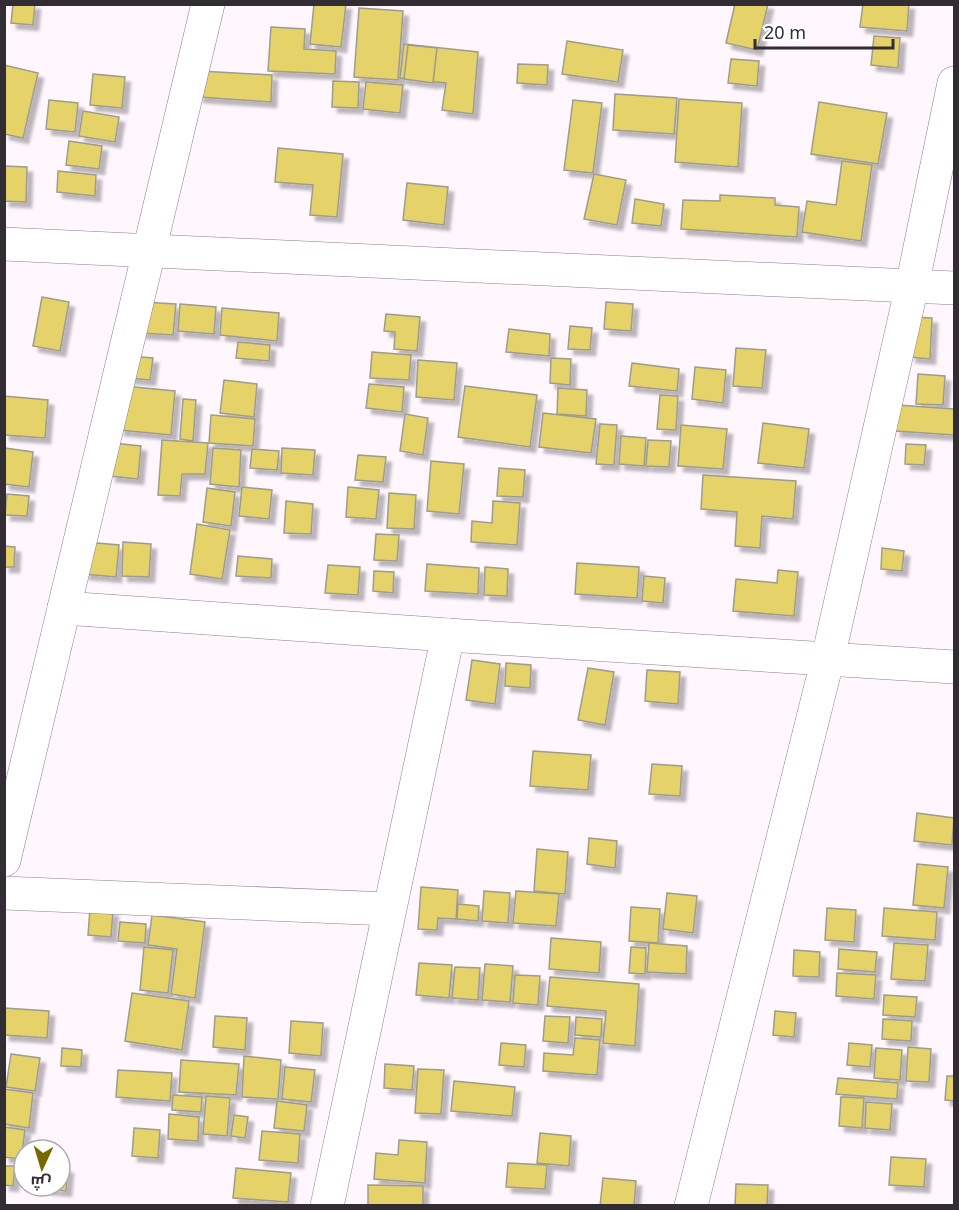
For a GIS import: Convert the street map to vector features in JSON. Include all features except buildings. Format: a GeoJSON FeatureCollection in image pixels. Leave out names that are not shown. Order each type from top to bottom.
{"type":"FeatureCollection","features":[{"type":"Feature","properties":{"kind":"street"},"geometry":{"type":"LineString","coordinates":[[4,860],[208,4]]}},
{"type":"Feature","properties":{"kind":"street"},"geometry":{"type":"LineString","coordinates":[[691,1206],[828,658],[912,286],[954,83]]}},
{"type":"Feature","properties":{"kind":"street"},"geometry":{"type":"LineString","coordinates":[[4,244],[954,288]]}},
{"type":"Feature","properties":{"kind":"street"},"geometry":{"type":"LineString","coordinates":[[64,608],[954,667]]}},
{"type":"Feature","properties":{"kind":"street"},"geometry":{"type":"LineString","coordinates":[[327,1206],[448,635]]}},
{"type":"Feature","properties":{"kind":"street"},"geometry":{"type":"LineString","coordinates":[[4,893],[389,909]]}}]}
